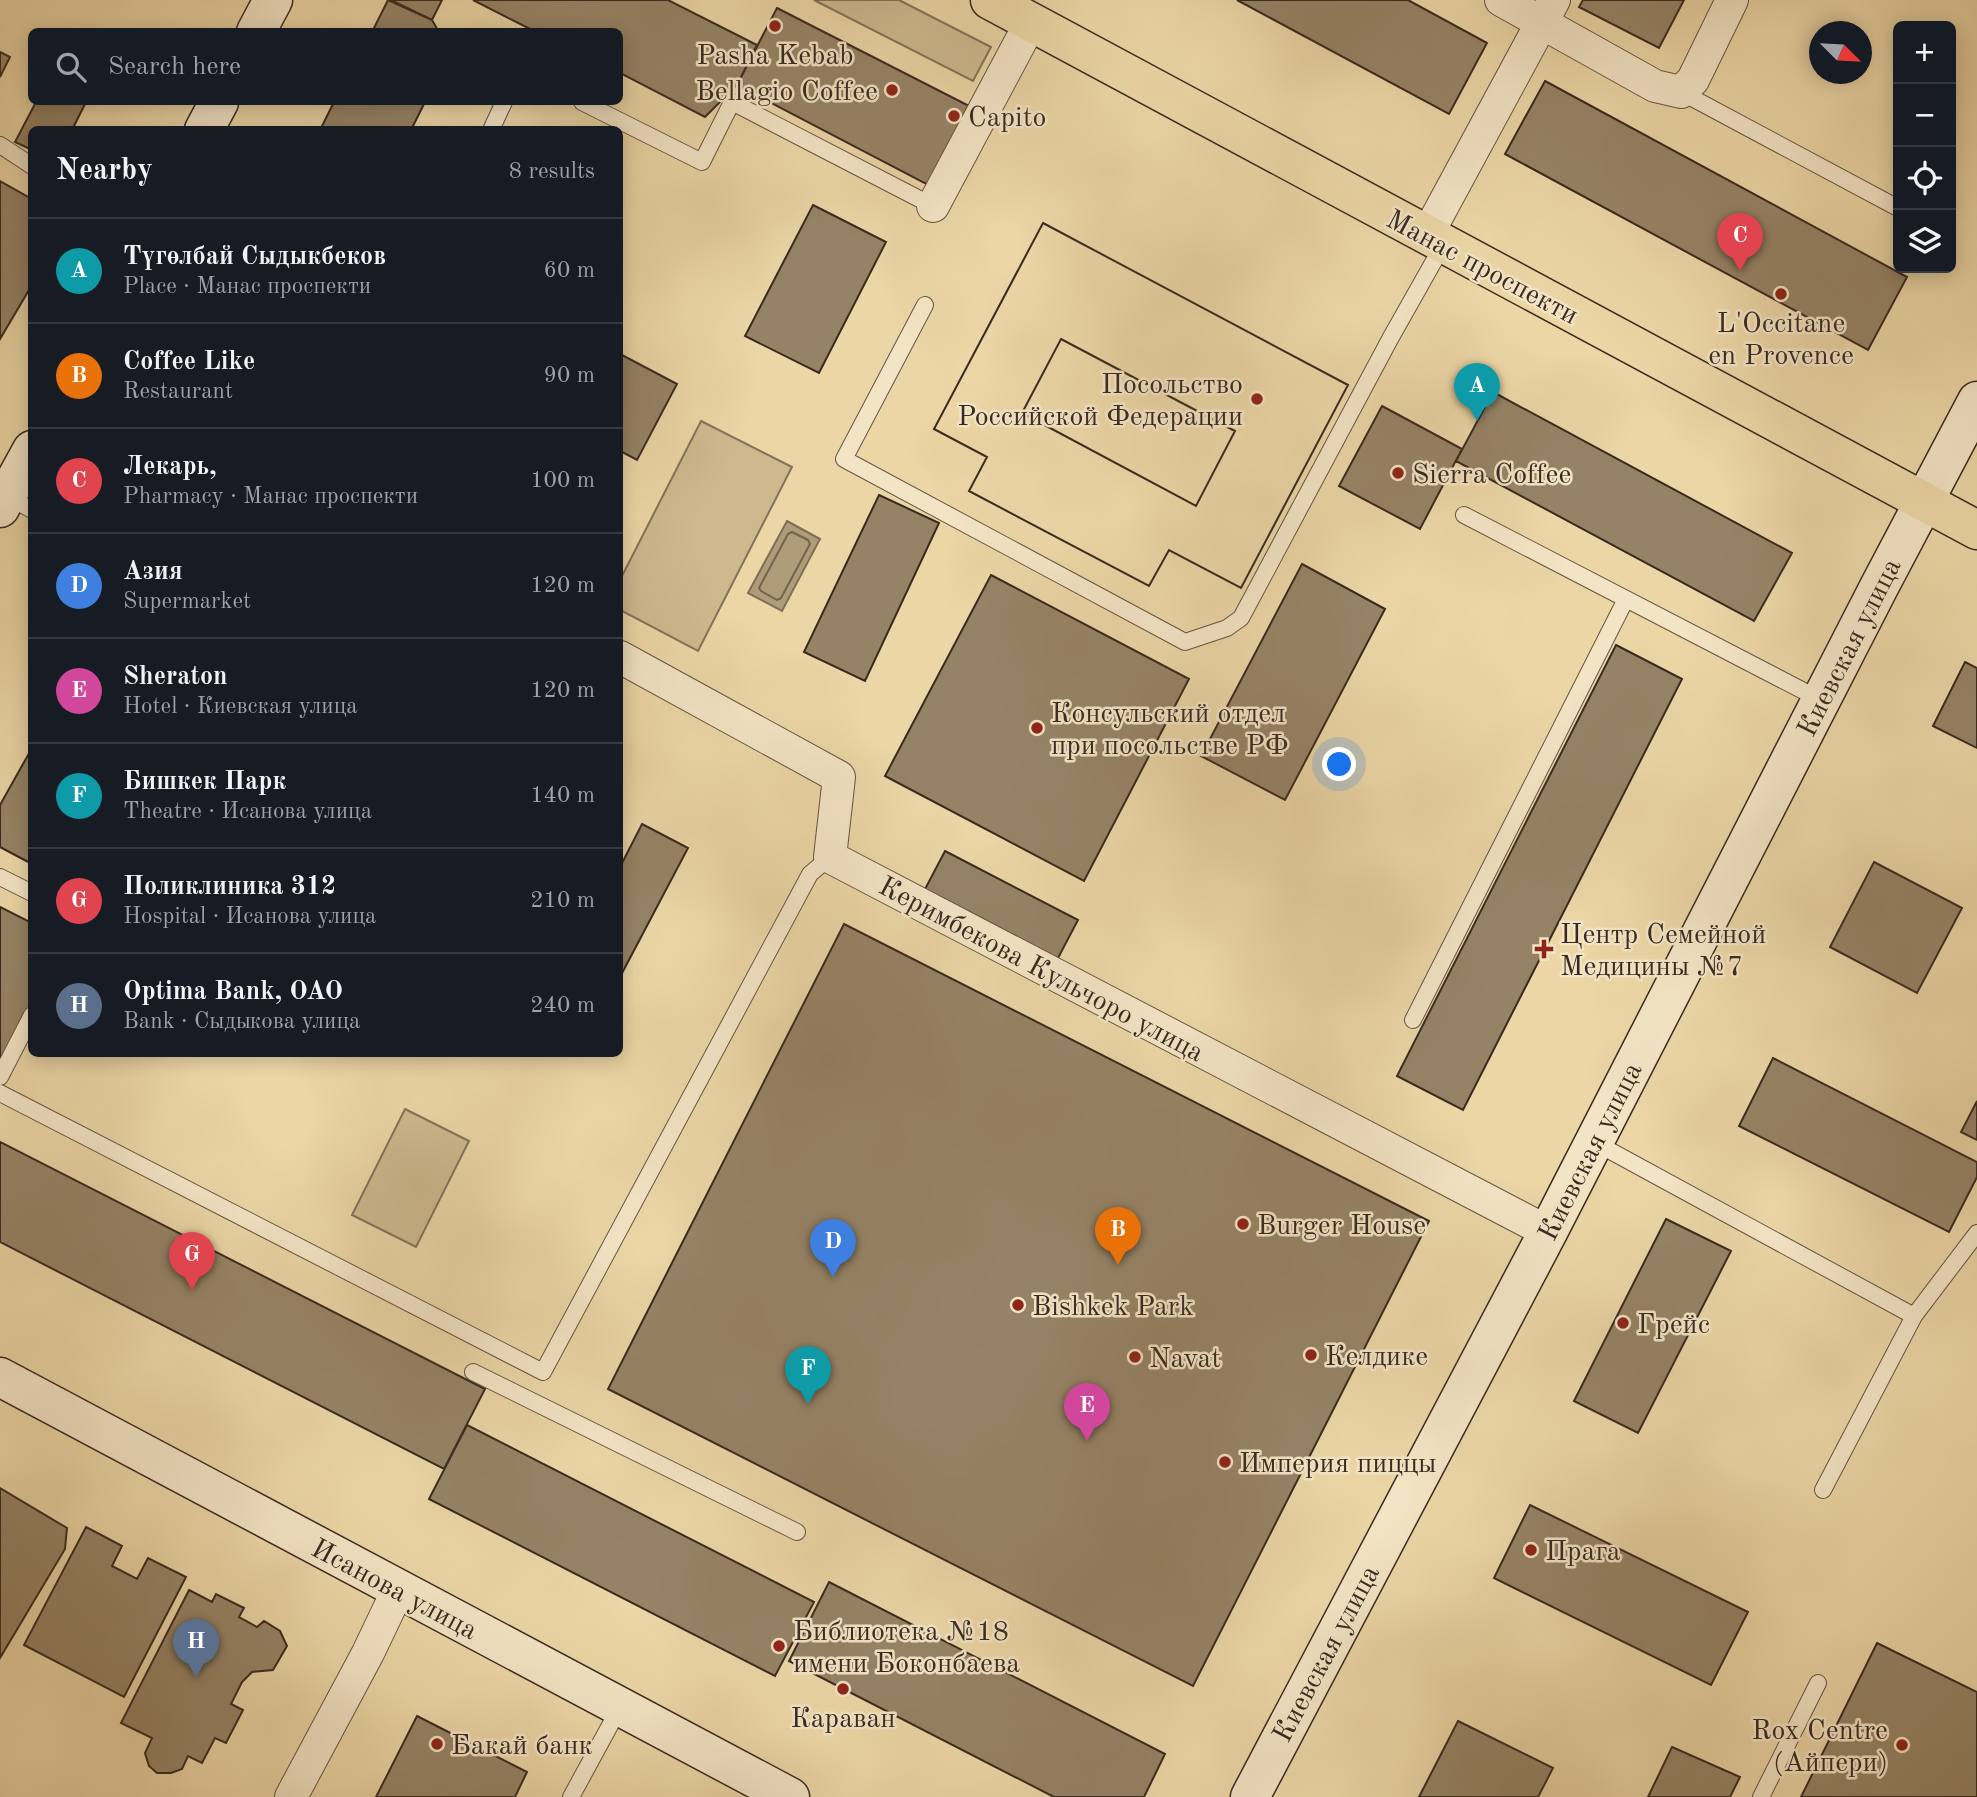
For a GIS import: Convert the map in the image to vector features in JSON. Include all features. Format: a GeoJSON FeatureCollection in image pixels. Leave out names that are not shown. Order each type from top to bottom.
{"type":"FeatureCollection","features":[{"type":"Feature","properties":{"kind":"main road"},"geometry":{"type":"LineString","coordinates":[[258,28],[273,0]]}},
{"type":"Feature","properties":{"kind":"main road","name":"Манас проспекти"},"geometry":{"type":"LineString","coordinates":[[990,0],[1977,530]]}},
{"type":"Feature","properties":{"kind":"main road"},"geometry":{"type":"LineString","coordinates":[[206,126],[217,105]]}},
{"type":"Feature","properties":{"kind":"main road","name":"Киевская улица"},"geometry":{"type":"LineString","coordinates":[[1250,1797],[1548,1232],[1977,401]]}},
{"type":"Feature","properties":{"kind":"main road"},"geometry":{"type":"LineString","coordinates":[[13,505],[28,462]]}},
{"type":"Feature","properties":{"kind":"main road","name":"Исанова улица"},"geometry":{"type":"LineString","coordinates":[[0,1377],[790,1797]]}},
{"type":"Feature","properties":{"kind":"street"},"geometry":{"type":"LineString","coordinates":[[1501,0],[1548,11],[1655,86],[1681,92],[1693,80],[1732,0]]}},
{"type":"Feature","properties":{"kind":"street"},"geometry":{"type":"LineString","coordinates":[[1435,240],[1548,11]]}},
{"type":"Feature","properties":{"kind":"street"},"geometry":{"type":"LineString","coordinates":[[933,206],[1031,22]]}},
{"type":"Feature","properties":{"kind":"street"},"geometry":{"type":"LineString","coordinates":[[623,659],[839,777],[830,857]]}},
{"type":"Feature","properties":{"kind":"street","name":"Керимбекова Кульчоро улица"},"geometry":{"type":"LineString","coordinates":[[830,857],[1548,1232]]}},
{"type":"Feature","properties":{"kind":"street"},"geometry":{"type":"LineString","coordinates":[[291,1797],[368,1653],[398,1590]]}},
{"type":"Feature","properties":{"kind":"lane"},"geometry":{"type":"LineString","coordinates":[[1681,92],[1893,205]]}},
{"type":"Feature","properties":{"kind":"lane"},"geometry":{"type":"LineString","coordinates":[[588,105],[702,162],[732,102],[933,206]]}},
{"type":"Feature","properties":{"kind":"lane"},"geometry":{"type":"LineString","coordinates":[[493,126],[503,105]]}},
{"type":"Feature","properties":{"kind":"lane"},"geometry":{"type":"LineString","coordinates":[[0,145],[28,163]]}},
{"type":"Feature","properties":{"kind":"lane"},"geometry":{"type":"LineString","coordinates":[[925,304],[844,459],[1185,642],[1227,628],[1241,618],[1390,340],[1435,240]]}},
{"type":"Feature","properties":{"kind":"lane"},"geometry":{"type":"LineString","coordinates":[[1464,515],[1821,700]]}},
{"type":"Feature","properties":{"kind":"lane"},"geometry":{"type":"LineString","coordinates":[[1413,1020],[1626,599]]}},
{"type":"Feature","properties":{"kind":"lane"},"geometry":{"type":"LineString","coordinates":[[0,1093],[543,1372],[810,874],[830,857]]}},
{"type":"Feature","properties":{"kind":"lane"},"geometry":{"type":"LineString","coordinates":[[0,877],[28,891]]}},
{"type":"Feature","properties":{"kind":"lane"},"geometry":{"type":"LineString","coordinates":[[0,1077],[28,1022]]}},
{"type":"Feature","properties":{"kind":"lane"},"geometry":{"type":"LineString","coordinates":[[1594,1142],[1914,1316]]}},
{"type":"Feature","properties":{"kind":"lane"},"geometry":{"type":"LineString","coordinates":[[1823,1490],[1914,1316],[1977,1233]]}},
{"type":"Feature","properties":{"kind":"lane"},"geometry":{"type":"LineString","coordinates":[[473,1372],[797,1532]]}},
{"type":"Feature","properties":{"kind":"lane"},"geometry":{"type":"LineString","coordinates":[[1761,1797],[1818,1683]]}},
{"type":"Feature","properties":{"kind":"lane"},"geometry":{"type":"LineString","coordinates":[[571,1797],[620,1707]]}},
{"type":"Feature","properties":{"kind":"shaded area"},"geometry":{"type":"Polygon","coordinates":[[[814,0],[899,0],[991,47],[973,81],[814,0]]]}},
{"type":"Feature","properties":{"kind":"shaded area"},"geometry":{"type":"Polygon","coordinates":[[[701,421],[792,467],[698,651],[623,612],[623,574],[701,421]]]}},
{"type":"Feature","properties":{"kind":"shaded area"},"geometry":{"type":"Polygon","coordinates":[[[405,1109],[469,1141],[416,1247],[352,1215],[405,1109]]]}},
{"type":"Feature","properties":{"kind":"water"},"geometry":{"type":"Polygon","coordinates":[[[787,521],[820,539],[782,611],[748,593],[787,521]]]}},
{"type":"Feature","properties":{"kind":"building"},"geometry":{"type":"Polygon","coordinates":[[[388,0],[432,20],[437,28],[374,28],[388,0]]]}},
{"type":"Feature","properties":{"kind":"building"},"geometry":{"type":"Polygon","coordinates":[[[391,0],[442,0],[432,20],[391,0]]]}},
{"type":"Feature","properties":{"kind":"building"},"geometry":{"type":"Polygon","coordinates":[[[473,0],[668,0],[757,45],[737,85],[705,117],[623,75],[623,28],[528,28],[473,0]]]}},
{"type":"Feature","properties":{"kind":"building"},"geometry":{"type":"Polygon","coordinates":[[[1237,0],[1408,0],[1487,43],[1449,114],[1237,0]]]}},
{"type":"Feature","properties":{"kind":"building"},"geometry":{"type":"Polygon","coordinates":[[[1583,0],[1684,0],[1659,48],[1579,7],[1583,0]]]}},
{"type":"Feature","properties":{"kind":"building"},"geometry":{"type":"Polygon","coordinates":[[[777,8],[973,108],[932,187],[737,85],[777,8]]]}},
{"type":"Feature","properties":{"kind":"building"},"geometry":{"type":"Polygon","coordinates":[[[0,52],[10,57],[0,77],[0,52]]]}},
{"type":"Feature","properties":{"kind":"building"},"geometry":{"type":"Polygon","coordinates":[[[1545,81],[1893,269],[1893,273],[1907,277],[1868,350],[1505,154],[1545,81]]]}},
{"type":"Feature","properties":{"kind":"building"},"geometry":{"type":"Polygon","coordinates":[[[34,105],[84,105],[74,126],[28,126],[28,148],[15,142],[34,105]]]}},
{"type":"Feature","properties":{"kind":"building"},"geometry":{"type":"Polygon","coordinates":[[[332,105],[424,105],[413,126],[322,126],[332,105]]]}},
{"type":"Feature","properties":{"kind":"building"},"geometry":{"type":"Polygon","coordinates":[[[0,181],[28,197],[28,292],[0,339],[0,181]]]}},
{"type":"Feature","properties":{"kind":"building"},"geometry":{"type":"Polygon","coordinates":[[[813,205],[886,242],[819,373],[745,336],[813,205]]]}},
{"type":"Feature","properties":{"kind":"building","name":"Посольство Российской Федерации"},"geometry":{"type":"Polygon","coordinates":[[[1043,223],[1348,385],[1241,588],[1169,550],[1149,586],[969,491],[987,457],[934,429],[1043,223]],[[1061,339],[1022,413],[1196,506],[1235,431],[1061,339]]]}},
{"type":"Feature","properties":{"kind":"building","name":"Посольство Российской Федерации"},"geometry":{"type":"Polygon","coordinates":[[[1043,223],[1348,385],[1241,588],[1169,550],[1149,586],[969,491],[987,457],[934,429],[1043,223]],[[1061,339],[1022,413],[1196,506],[1235,431],[1061,339]]]}},
{"type":"Feature","properties":{"kind":"building"},"geometry":{"type":"Polygon","coordinates":[[[623,356],[677,384],[637,460],[623,453],[623,356]]]}},
{"type":"Feature","properties":{"kind":"building"},"geometry":{"type":"Polygon","coordinates":[[[1493,392],[1792,553],[1754,621],[1456,461],[1493,392]]]}},
{"type":"Feature","properties":{"kind":"building","name":"Sierra Coffee"},"geometry":{"type":"Polygon","coordinates":[[[1382,406],[1462,449],[1420,529],[1339,486],[1382,406]]]}},
{"type":"Feature","properties":{"kind":"building"},"geometry":{"type":"Polygon","coordinates":[[[879,495],[939,523],[865,681],[804,652],[879,495]]]}},
{"type":"Feature","properties":{"kind":"building"},"geometry":{"type":"Polygon","coordinates":[[[1302,564],[1385,609],[1285,800],[1201,756],[1302,564]]]}},
{"type":"Feature","properties":{"kind":"building","name":"Консульский отдел при посольстве РФ"},"geometry":{"type":"Polygon","coordinates":[[[991,575],[1189,679],[1084,881],[885,776],[991,575]]]}},
{"type":"Feature","properties":{"kind":"building"},"geometry":{"type":"Polygon","coordinates":[[[1616,645],[1682,679],[1463,1110],[1397,1076],[1616,645]]]}},
{"type":"Feature","properties":{"kind":"building"},"geometry":{"type":"Polygon","coordinates":[[[1965,662],[1977,668],[1977,748],[1933,726],[1965,662]]]}},
{"type":"Feature","properties":{"kind":"building"},"geometry":{"type":"Polygon","coordinates":[[[28,755],[28,862],[0,847],[0,805],[28,755]]]}},
{"type":"Feature","properties":{"kind":"building"},"geometry":{"type":"Polygon","coordinates":[[[642,824],[688,848],[623,971],[623,861],[642,824]]]}},
{"type":"Feature","properties":{"kind":"building"},"geometry":{"type":"Polygon","coordinates":[[[945,851],[1078,920],[1057,960],[924,891],[945,851]]]}},
{"type":"Feature","properties":{"kind":"building"},"geometry":{"type":"Polygon","coordinates":[[[1874,862],[1962,908],[1917,993],[1830,947],[1874,862]]]}},
{"type":"Feature","properties":{"kind":"building"},"geometry":{"type":"Polygon","coordinates":[[[0,907],[28,921],[28,1011],[0,1066],[0,907]]]}},
{"type":"Feature","properties":{"kind":"building","name":"Bishkek Park"},"geometry":{"type":"Polygon","coordinates":[[[844,924],[1429,1221],[1193,1686],[608,1389],[844,924]]]}},
{"type":"Feature","properties":{"kind":"building"},"geometry":{"type":"Polygon","coordinates":[[[1773,1058],[1977,1162],[1977,1177],[1949,1232],[1739,1126],[1773,1058]]]}},
{"type":"Feature","properties":{"kind":"building"},"geometry":{"type":"Polygon","coordinates":[[[1977,1101],[1977,1140],[1961,1132],[1977,1101]]]}},
{"type":"Feature","properties":{"kind":"building"},"geometry":{"type":"Polygon","coordinates":[[[0,1142],[485,1389],[444,1469],[0,1242],[0,1142]]]}},
{"type":"Feature","properties":{"kind":"building"},"geometry":{"type":"Polygon","coordinates":[[[1666,1219],[1731,1251],[1638,1433],[1574,1401],[1666,1219]]]}},
{"type":"Feature","properties":{"kind":"building"},"geometry":{"type":"Polygon","coordinates":[[[467,1425],[814,1602],[775,1676],[429,1499],[467,1425]]]}},
{"type":"Feature","properties":{"kind":"building"},"geometry":{"type":"Polygon","coordinates":[[[0,1488],[67,1528],[65,1549],[0,1658],[0,1488]]]}},
{"type":"Feature","properties":{"kind":"building"},"geometry":{"type":"Polygon","coordinates":[[[1530,1505],[1748,1612],[1711,1685],[1494,1578],[1530,1505]]]}},
{"type":"Feature","properties":{"kind":"building"},"geometry":{"type":"Polygon","coordinates":[[[86,1527],[122,1546],[112,1566],[137,1579],[148,1558],[186,1577],[124,1697],[24,1645],[86,1527]]]}},
{"type":"Feature","properties":{"kind":"building"},"geometry":{"type":"Polygon","coordinates":[[[829,1582],[1165,1754],[1144,1797],[1054,1797],[789,1661],[829,1582]]]}},
{"type":"Feature","properties":{"kind":"building"},"geometry":{"type":"Polygon","coordinates":[[[189,1590],[212,1602],[216,1594],[244,1608],[239,1617],[257,1627],[264,1621],[280,1631],[287,1646],[273,1670],[252,1672],[242,1682],[231,1704],[243,1710],[226,1743],[215,1738],[202,1763],[188,1756],[182,1769],[171,1773],[157,1773],[149,1766],[145,1753],[152,1738],[121,1723],[189,1590]]]}},
{"type":"Feature","properties":{"kind":"building","name":"Rox Centre (Айпери)"},"geometry":{"type":"Polygon","coordinates":[[[1877,1643],[1977,1692],[1977,1797],[1801,1797],[1877,1643]]]}},
{"type":"Feature","properties":{"kind":"building","name":"Бакай банк"},"geometry":{"type":"Polygon","coordinates":[[[417,1716],[527,1772],[515,1797],[376,1797],[417,1716]]]}},
{"type":"Feature","properties":{"kind":"building"},"geometry":{"type":"Polygon","coordinates":[[[1458,1721],[1553,1768],[1538,1797],[1419,1797],[1458,1721]]]}},
{"type":"Feature","properties":{"kind":"building"},"geometry":{"type":"Polygon","coordinates":[[[1672,1747],[1740,1777],[1730,1797],[1648,1797],[1672,1747]]]}},
{"type":"Feature","properties":{"kind":"place","name":"Pasha Kebab"},"geometry":{"type":"Point","coordinates":[775,26]}},
{"type":"Feature","properties":{"kind":"place","name":"Bellagio Coffee"},"geometry":{"type":"Point","coordinates":[892,90]}},
{"type":"Feature","properties":{"kind":"place","name":"Capito"},"geometry":{"type":"Point","coordinates":[954,116]}},
{"type":"Feature","properties":{"kind":"place","name":"Лекарь,"},"geometry":{"type":"Point","coordinates":[1740,271]}},
{"type":"Feature","properties":{"kind":"place","name":"L'Occitane en Provence"},"geometry":{"type":"Point","coordinates":[1781,294]}},
{"type":"Feature","properties":{"kind":"place","name":"Посольство Российской Федерации"},"geometry":{"type":"Point","coordinates":[1257,399]}},
{"type":"Feature","properties":{"kind":"place","name":"Түгөлбай Сыдыкбеков"},"geometry":{"type":"Point","coordinates":[1477,421]}},
{"type":"Feature","properties":{"kind":"place","name":"Sierra Coffee"},"geometry":{"type":"Point","coordinates":[1398,473]}},
{"type":"Feature","properties":{"kind":"place","name":"Консульский отдел при посольстве РФ"},"geometry":{"type":"Point","coordinates":[1037,728]}},
{"type":"Feature","properties":{"kind":"place","name":"Центр Семейной Медицины №7"},"geometry":{"type":"Point","coordinates":[1544,949]}},
{"type":"Feature","properties":{"kind":"place","name":"Burger House"},"geometry":{"type":"Point","coordinates":[1243,1224]}},
{"type":"Feature","properties":{"kind":"place","name":"Coffee Like"},"geometry":{"type":"Point","coordinates":[1118,1265]}},
{"type":"Feature","properties":{"kind":"place","name":"Азия"},"geometry":{"type":"Point","coordinates":[833,1277]}},
{"type":"Feature","properties":{"kind":"place","name":"Поликлиника 312"},"geometry":{"type":"Point","coordinates":[192,1290]}},
{"type":"Feature","properties":{"kind":"place","name":"Bishkek Park"},"geometry":{"type":"Point","coordinates":[1018,1305]}},
{"type":"Feature","properties":{"kind":"place","name":"Грейс"},"geometry":{"type":"Point","coordinates":[1623,1323]}},
{"type":"Feature","properties":{"kind":"place","name":"Келдике"},"geometry":{"type":"Point","coordinates":[1311,1355]}},
{"type":"Feature","properties":{"kind":"place","name":"Navat"},"geometry":{"type":"Point","coordinates":[1135,1357]}},
{"type":"Feature","properties":{"kind":"place","name":"Бишкек Парк"},"geometry":{"type":"Point","coordinates":[808,1404]}},
{"type":"Feature","properties":{"kind":"place","name":"Sheraton"},"geometry":{"type":"Point","coordinates":[1087,1441]}},
{"type":"Feature","properties":{"kind":"place","name":"Империя пиццы"},"geometry":{"type":"Point","coordinates":[1225,1462]}},
{"type":"Feature","properties":{"kind":"place","name":"Прага"},"geometry":{"type":"Point","coordinates":[1531,1550]}},
{"type":"Feature","properties":{"kind":"place","name":"Библиотека №18 имени Боконбаева"},"geometry":{"type":"Point","coordinates":[779,1646]}},
{"type":"Feature","properties":{"kind":"place","name":"Optima Bank, ОАО"},"geometry":{"type":"Point","coordinates":[196,1677]}},
{"type":"Feature","properties":{"kind":"place","name":"Караван"},"geometry":{"type":"Point","coordinates":[843,1689]}},
{"type":"Feature","properties":{"kind":"place","name":"Бакай банк"},"geometry":{"type":"Point","coordinates":[437,1744]}},
{"type":"Feature","properties":{"kind":"place","name":"Rox Centre (Айпери)"},"geometry":{"type":"Point","coordinates":[1902,1745]}}]}
